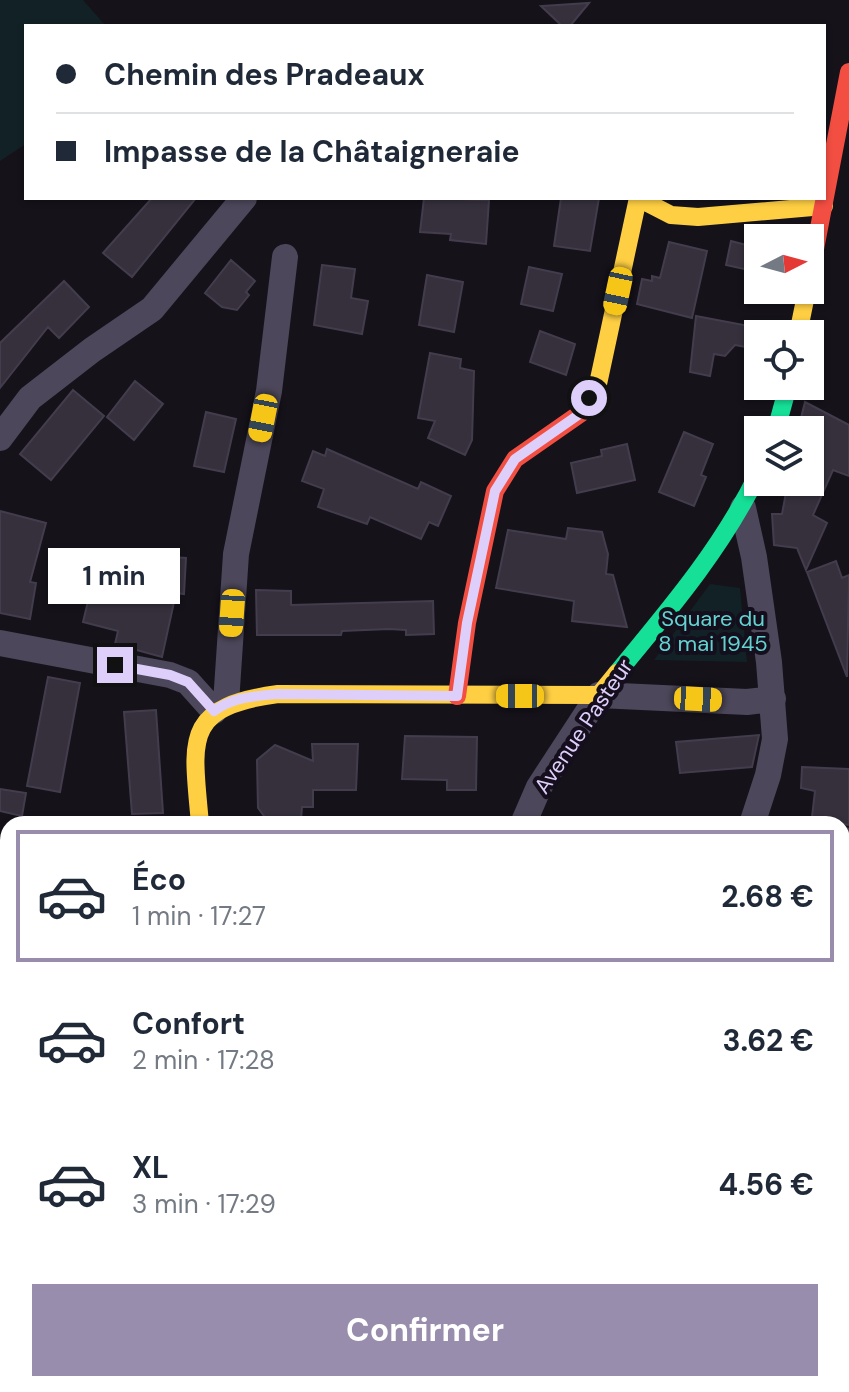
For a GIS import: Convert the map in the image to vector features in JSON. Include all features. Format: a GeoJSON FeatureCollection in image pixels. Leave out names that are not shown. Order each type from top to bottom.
{"type":"FeatureCollection","features":[{"type":"Feature","properties":{"kind":"main road"},"geometry":{"type":"LineString","coordinates":[[826,195],[849,72]]}},
{"type":"Feature","properties":{"kind":"main road"},"geometry":{"type":"LineString","coordinates":[[457,696],[467,623],[495,491],[515,459],[581,413],[598,384],[638,200]]}},
{"type":"Feature","properties":{"kind":"main road"},"geometry":{"type":"LineString","coordinates":[[642,200],[671,215],[698,217],[824,206]]}},
{"type":"Feature","properties":{"kind":"main road"},"geometry":{"type":"LineString","coordinates":[[820,224],[825,200]]}},
{"type":"Feature","properties":{"kind":"main road","name":"Avenue Pasteur"},"geometry":{"type":"LineString","coordinates":[[599,695],[702,566],[748,496]]}},
{"type":"Feature","properties":{"kind":"main road"},"geometry":{"type":"LineString","coordinates":[[199,816],[195,759],[200,726],[220,707],[250,696],[599,695]]}},
{"type":"Feature","properties":{"kind":"street"},"geometry":{"type":"LineString","coordinates":[[0,438],[30,398],[152,309],[242,200]]}},
{"type":"Feature","properties":{"kind":"street"},"geometry":{"type":"LineString","coordinates":[[220,707],[236,554],[269,391],[285,257]]}},
{"type":"Feature","properties":{"kind":"street"},"geometry":{"type":"LineString","coordinates":[[743,508],[754,557],[773,699],[775,739],[768,775],[755,816]]}},
{"type":"Feature","properties":{"kind":"street"},"geometry":{"type":"LineString","coordinates":[[0,643],[170,675],[188,682],[220,707]]}},
{"type":"Feature","properties":{"kind":"street"},"geometry":{"type":"LineString","coordinates":[[599,695],[747,702],[773,699]]}},
{"type":"Feature","properties":{"kind":"street","name":"Avenue Pasteur"},"geometry":{"type":"LineString","coordinates":[[526,816],[539,787],[599,695]]}},
{"type":"Feature","properties":{"kind":"green space"},"geometry":{"type":"Polygon","coordinates":[[[0,0],[83,0],[104,24],[24,24],[24,145],[0,161],[0,0]]]}},
{"type":"Feature","properties":{"kind":"green space","name":"Square du 8 mai 1945"},"geometry":{"type":"Polygon","coordinates":[[[710,584],[740,588],[747,662],[654,660],[710,584]]]}},
{"type":"Feature","properties":{"kind":"building"},"geometry":{"type":"Polygon","coordinates":[[[589,3],[572,24],[560,24],[541,6],[589,3]]]}},
{"type":"Feature","properties":{"kind":"building"},"geometry":{"type":"Polygon","coordinates":[[[150,200],[194,200],[132,277],[103,253],[150,200]]]}},
{"type":"Feature","properties":{"kind":"building"},"geometry":{"type":"Polygon","coordinates":[[[424,200],[489,200],[486,244],[450,240],[451,234],[420,232],[424,200]]]}},
{"type":"Feature","properties":{"kind":"building"},"geometry":{"type":"Polygon","coordinates":[[[561,200],[599,200],[590,251],[554,246],[561,200]]]}},
{"type":"Feature","properties":{"kind":"building"},"geometry":{"type":"Polygon","coordinates":[[[731,241],[744,244],[744,269],[726,265],[731,241]]]}},
{"type":"Feature","properties":{"kind":"building"},"geometry":{"type":"Polygon","coordinates":[[[669,242],[707,251],[692,318],[637,304],[642,279],[652,281],[652,276],[660,278],[669,242]]]}},
{"type":"Feature","properties":{"kind":"building"},"geometry":{"type":"Polygon","coordinates":[[[231,260],[255,281],[237,310],[222,307],[205,293],[231,260]]]}},
{"type":"Feature","properties":{"kind":"building"},"geometry":{"type":"Polygon","coordinates":[[[322,265],[355,269],[351,298],[368,301],[362,334],[314,325],[322,265]]]}},
{"type":"Feature","properties":{"kind":"building"},"geometry":{"type":"Polygon","coordinates":[[[529,267],[562,274],[553,311],[521,304],[529,267]]]}},
{"type":"Feature","properties":{"kind":"building"},"geometry":{"type":"Polygon","coordinates":[[[427,275],[463,282],[454,332],[419,325],[427,275]]]}},
{"type":"Feature","properties":{"kind":"building"},"geometry":{"type":"Polygon","coordinates":[[[64,281],[89,307],[59,338],[48,327],[0,388],[0,343],[64,281]]]}},
{"type":"Feature","properties":{"kind":"building"},"geometry":{"type":"Polygon","coordinates":[[[696,316],[744,325],[744,347],[735,345],[725,356],[714,354],[710,376],[690,372],[696,316]]]}},
{"type":"Feature","properties":{"kind":"building"},"geometry":{"type":"Polygon","coordinates":[[[540,331],[575,344],[566,375],[530,362],[540,331]]]}},
{"type":"Feature","properties":{"kind":"building"},"geometry":{"type":"Polygon","coordinates":[[[430,353],[461,359],[460,368],[474,371],[472,440],[465,455],[428,438],[435,421],[418,418],[430,353]]]}},
{"type":"Feature","properties":{"kind":"building"},"geometry":{"type":"Polygon","coordinates":[[[135,381],[163,404],[134,440],[107,417],[135,381]]]}},
{"type":"Feature","properties":{"kind":"building"},"geometry":{"type":"Polygon","coordinates":[[[73,390],[104,416],[51,480],[20,454],[73,390]]]}},
{"type":"Feature","properties":{"kind":"building"},"geometry":{"type":"Polygon","coordinates":[[[805,402],[849,425],[849,476],[833,470],[824,490],[824,416],[802,416],[805,402]]]}},
{"type":"Feature","properties":{"kind":"building"},"geometry":{"type":"Polygon","coordinates":[[[206,412],[236,419],[224,472],[194,466],[206,412]]]}},
{"type":"Feature","properties":{"kind":"building"},"geometry":{"type":"Polygon","coordinates":[[[684,432],[713,444],[701,475],[706,477],[694,506],[659,492],[684,432]]]}},
{"type":"Feature","properties":{"kind":"building"},"geometry":{"type":"Polygon","coordinates":[[[627,444],[635,480],[577,493],[571,463],[602,456],[601,450],[627,444]]]}},
{"type":"Feature","properties":{"kind":"building"},"geometry":{"type":"Polygon","coordinates":[[[327,449],[418,489],[421,482],[451,496],[438,526],[429,522],[421,539],[370,517],[367,524],[318,507],[324,489],[302,481],[313,451],[325,456],[327,449]]]}},
{"type":"Feature","properties":{"kind":"building"},"geometry":{"type":"Polygon","coordinates":[[[785,496],[821,496],[813,515],[827,523],[806,570],[797,548],[774,545],[772,514],[782,514],[785,496]]]}},
{"type":"Feature","properties":{"kind":"building"},"geometry":{"type":"Polygon","coordinates":[[[0,511],[46,523],[30,582],[36,583],[30,619],[0,613],[0,511]]]}},
{"type":"Feature","properties":{"kind":"building"},"geometry":{"type":"Polygon","coordinates":[[[568,528],[602,532],[608,554],[606,574],[613,575],[627,627],[572,621],[574,601],[496,588],[508,530],[566,539],[568,528]]]}},
{"type":"Feature","properties":{"kind":"building"},"geometry":{"type":"Polygon","coordinates":[[[141,555],[186,558],[184,594],[176,593],[162,657],[115,644],[118,631],[83,622],[90,593],[123,602],[124,589],[137,590],[141,555]]]}},
{"type":"Feature","properties":{"kind":"building"},"geometry":{"type":"Polygon","coordinates":[[[836,561],[842,578],[849,575],[847,677],[807,572],[836,561]]]}},
{"type":"Feature","properties":{"kind":"building"},"geometry":{"type":"Polygon","coordinates":[[[256,590],[291,591],[291,605],[433,601],[434,634],[406,635],[406,630],[389,629],[342,631],[341,635],[257,635],[256,590]]]}},
{"type":"Feature","properties":{"kind":"building"},"geometry":{"type":"Polygon","coordinates":[[[48,677],[80,683],[60,792],[27,786],[48,677]]]}},
{"type":"Feature","properties":{"kind":"building"},"geometry":{"type":"Polygon","coordinates":[[[156,710],[163,813],[132,814],[124,712],[156,710]]]}},
{"type":"Feature","properties":{"kind":"building"},"geometry":{"type":"Polygon","coordinates":[[[759,735],[752,767],[680,773],[676,742],[759,735]]]}},
{"type":"Feature","properties":{"kind":"building"},"geometry":{"type":"Polygon","coordinates":[[[405,736],[477,737],[476,790],[447,790],[447,780],[402,779],[405,736]]]}},
{"type":"Feature","properties":{"kind":"building"},"geometry":{"type":"Polygon","coordinates":[[[312,744],[358,744],[356,790],[313,790],[313,807],[302,807],[301,816],[264,816],[258,808],[257,760],[275,745],[313,761],[312,744]]]}},
{"type":"Feature","properties":{"kind":"building"},"geometry":{"type":"Polygon","coordinates":[[[802,767],[849,769],[849,816],[812,816],[815,791],[801,788],[802,767]]]}},
{"type":"Feature","properties":{"kind":"building"},"geometry":{"type":"Polygon","coordinates":[[[0,789],[26,793],[22,816],[0,811],[0,789]]]}},
{"type":"Feature","properties":{"kind":"traffic: fast"},"geometry":{"type":"LineString","coordinates":[[780,416],[784,400]]}},
{"type":"Feature","properties":{"kind":"traffic: fast"},"geometry":{"type":"LineString","coordinates":[[617,673],[711,553],[747,496]]}},
{"type":"Feature","properties":{"kind":"traffic: slow"},"geometry":{"type":"LineString","coordinates":[[589,399],[598,384],[638,200]]}},
{"type":"Feature","properties":{"kind":"traffic: slow"},"geometry":{"type":"LineString","coordinates":[[642,200],[671,215],[698,217],[824,206]]}},
{"type":"Feature","properties":{"kind":"traffic: slow"},"geometry":{"type":"LineString","coordinates":[[801,320],[804,304]]}},
{"type":"Feature","properties":{"kind":"traffic: slow"},"geometry":{"type":"LineString","coordinates":[[199,816],[196,750],[200,733],[209,719],[224,708],[247,700],[278,694],[599,695],[617,673]]}},
{"type":"Feature","properties":{"kind":"traffic: jam"},"geometry":{"type":"LineString","coordinates":[[826,192],[849,72]]}},
{"type":"Feature","properties":{"kind":"traffic: jam"},"geometry":{"type":"LineString","coordinates":[[820,224],[824,200]]}},
{"type":"Feature","properties":{"kind":"traffic: jam"},"geometry":{"type":"LineString","coordinates":[[457,696],[467,623],[495,491],[515,459],[581,413],[589,399]]}},
{"type":"Feature","properties":{"kind":"route"},"geometry":{"type":"LineString","coordinates":[[115,665],[170,675],[188,682],[214,711],[226,703],[250,696],[278,694],[457,696],[467,623],[495,491],[515,459],[581,413],[589,398]]}}]}
